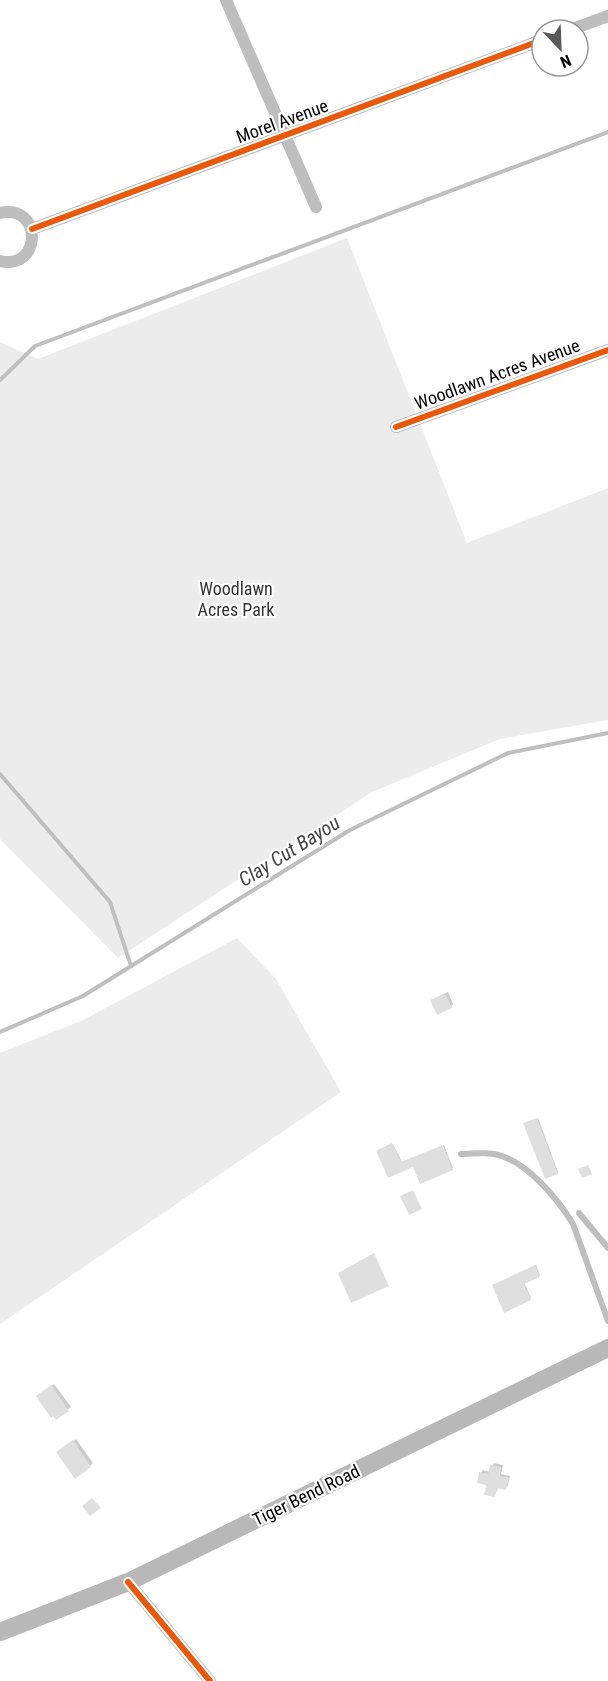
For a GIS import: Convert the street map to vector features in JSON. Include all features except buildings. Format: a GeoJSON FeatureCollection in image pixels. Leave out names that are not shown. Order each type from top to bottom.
{"type":"FeatureCollection","features":[{"type":"Feature","properties":{"kind":"main road","name":"Tiger Bend Road"},"geometry":{"type":"LineString","coordinates":[[0,1632],[128,1582],[608,1348]]}},
{"type":"Feature","properties":{"kind":"street"},"geometry":{"type":"LineString","coordinates":[[226,0],[316,207]]}},
{"type":"Feature","properties":{"kind":"street"},"geometry":{"type":"LineString","coordinates":[[590,23],[608,16]]}},
{"type":"Feature","properties":{"kind":"street","name":"Morel Avenue"},"geometry":{"type":"LineString","coordinates":[[32,229],[530,44]]}},
{"type":"Feature","properties":{"kind":"street"},"geometry":{"type":"LineString","coordinates":[[0,213],[15,212],[28,221],[32,229],[31,245],[27,253],[12,261],[0,261]]}},
{"type":"Feature","properties":{"kind":"street","name":"Woodlawn Acres Avenue"},"geometry":{"type":"LineString","coordinates":[[396,427],[608,350]]}},
{"type":"Feature","properties":{"kind":"street"},"geometry":{"type":"LineString","coordinates":[[128,1582],[210,1681]]}},
{"type":"Feature","properties":{"kind":"lane"},"geometry":{"type":"LineString","coordinates":[[461,1154],[494,1153],[518,1162],[565,1210],[573,1224],[608,1321]]}},
{"type":"Feature","properties":{"kind":"lane"},"geometry":{"type":"LineString","coordinates":[[579,1213],[608,1248]]}},
{"type":"Feature","properties":{"kind":"green space","name":"Woodlawn Acres Park"},"geometry":{"type":"Polygon","coordinates":[[[347,238],[467,543],[608,488],[608,720],[500,739],[372,792],[118,958],[0,839],[0,342],[38,359],[347,238]]]}},
{"type":"Feature","properties":{"kind":"green space"},"geometry":{"type":"Polygon","coordinates":[[[237,938],[276,979],[341,1092],[0,1324],[0,1053],[81,1021],[237,938]]]}},
{"type":"Feature","properties":{"kind":"waterway"},"geometry":{"type":"LineString","coordinates":[[0,380],[35,346],[608,132]]}},
{"type":"Feature","properties":{"kind":"waterway","name":"Clay Cut Bayou"},"geometry":{"type":"LineString","coordinates":[[0,1032],[83,996],[350,830],[508,753],[608,733]]}},
{"type":"Feature","properties":{"kind":"waterway"},"geometry":{"type":"LineString","coordinates":[[0,774],[110,902],[131,966]]}},
{"type":"Feature","properties":{"kind":"cycle path"},"geometry":{"type":"LineString","coordinates":[[32,229],[530,44]]}},
{"type":"Feature","properties":{"kind":"cycle path"},"geometry":{"type":"LineString","coordinates":[[396,427],[608,350]]}},
{"type":"Feature","properties":{"kind":"cycle path"},"geometry":{"type":"LineString","coordinates":[[128,1582],[210,1681]]}}]}
